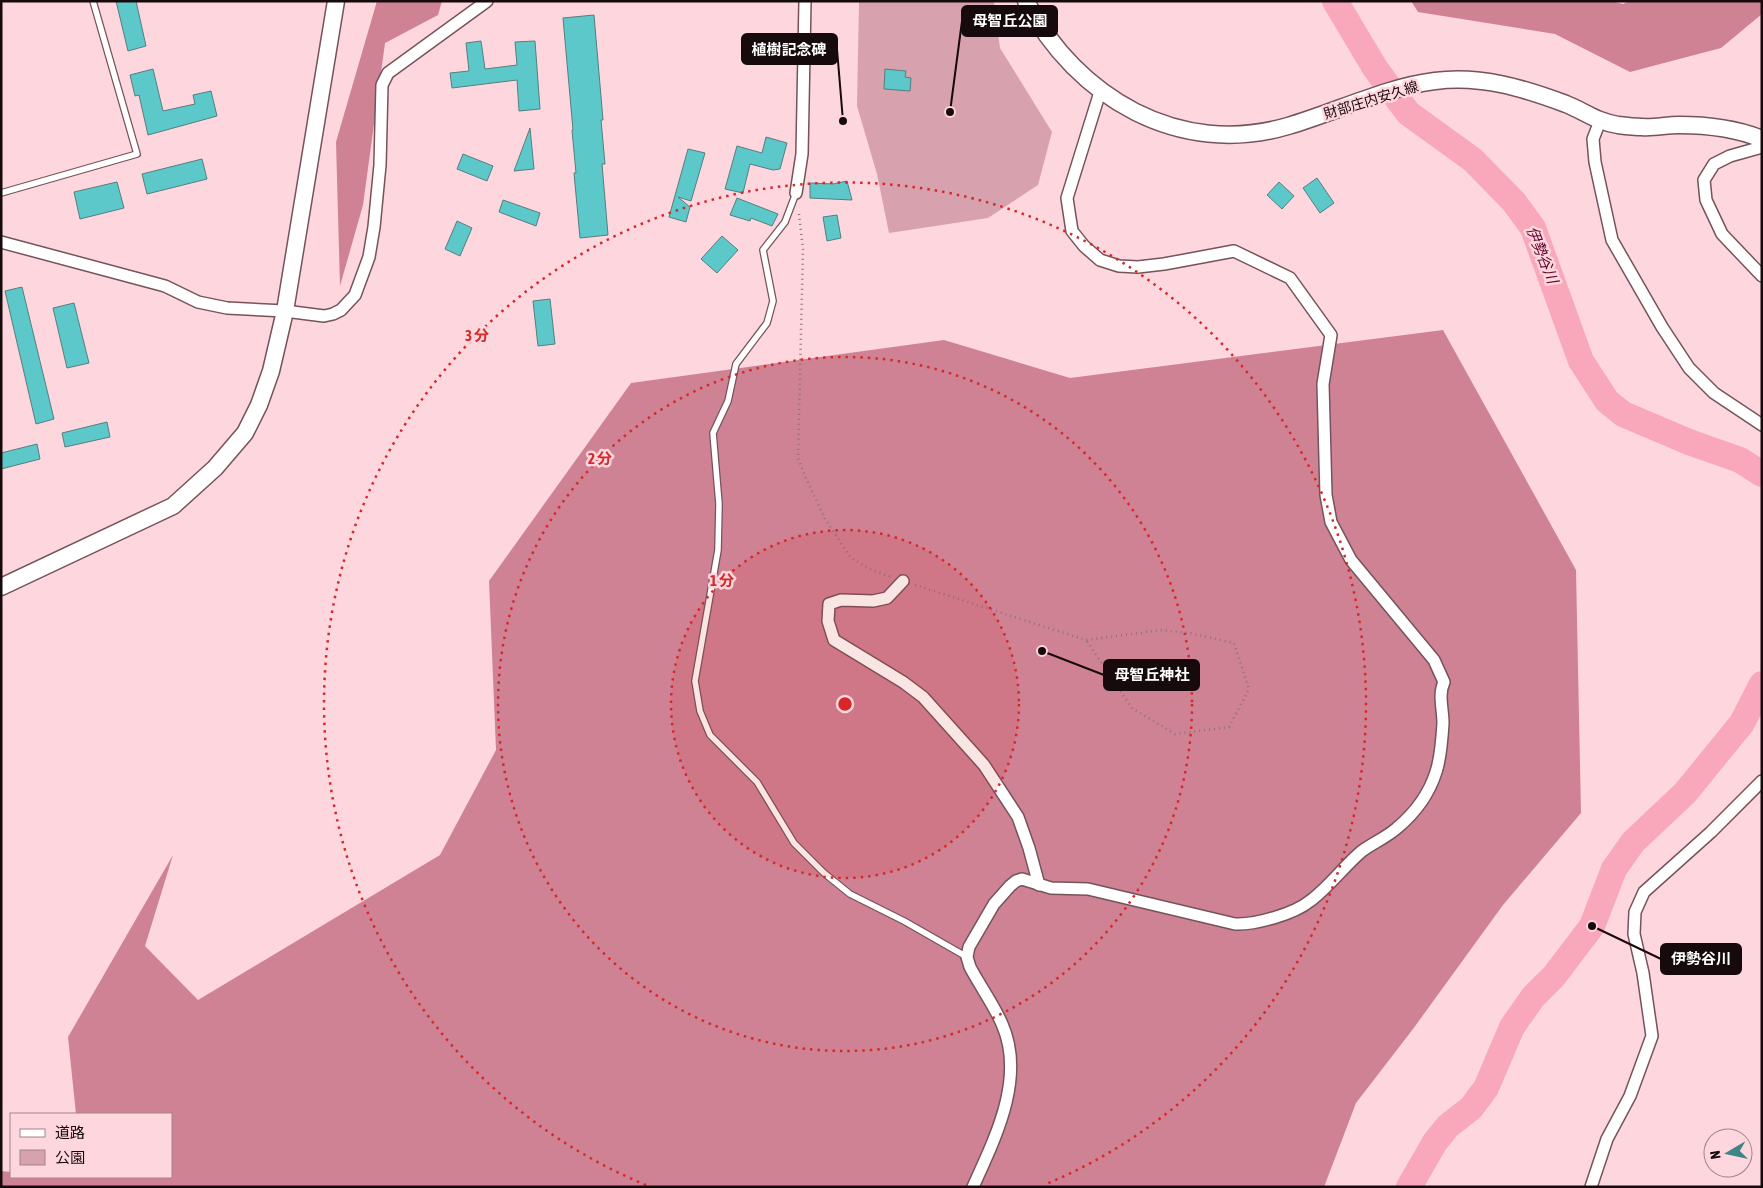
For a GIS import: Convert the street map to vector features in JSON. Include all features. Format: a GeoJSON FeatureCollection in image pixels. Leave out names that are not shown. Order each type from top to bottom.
{"type":"FeatureCollection","features":[{"type":"Feature","properties":{"kind":"main road"},"geometry":{"type":"LineString","coordinates":[[1,587],[173,506],[215,468],[245,432],[259,405],[271,371],[286,311],[336,1]]}},
{"type":"Feature","properties":{"kind":"main road","name":"財部庄内安久線"},"geometry":{"type":"LineString","coordinates":[[1026,1],[1037,23],[1059,51],[1100,92],[1132,111],[1163,124],[1208,134],[1241,134],[1287,126],[1407,87],[1436,81],[1479,80],[1506,84],[1568,105],[1600,121],[1643,128],[1677,124],[1709,126],[1742,131],[1762,139]]}},
{"type":"Feature","properties":{"kind":"street"},"geometry":{"type":"LineString","coordinates":[[1,242],[164,286],[198,302],[228,308],[286,311],[324,316],[341,310],[356,295],[369,257],[380,164],[382,85],[388,73],[487,1]]}},
{"type":"Feature","properties":{"kind":"street"},"geometry":{"type":"LineString","coordinates":[[796,193],[802,154],[805,1]]}},
{"type":"Feature","properties":{"kind":"street"},"geometry":{"type":"LineString","coordinates":[[973,1187],[999,1122],[1012,1074],[1008,1046],[1002,1025],[970,967],[967,957],[969,947],[994,904],[1010,886],[1022,879],[1051,888],[1088,889],[1235,924],[1248,924],[1276,917],[1309,902],[1362,851],[1397,828],[1413,812],[1427,793],[1436,771],[1443,722],[1441,689],[1444,682],[1434,660],[1351,560],[1331,522],[1326,495],[1324,384],[1331,335],[1290,278],[1234,251],[1164,264],[1138,267],[1119,266],[1100,260],[1084,246],[1072,231],[1067,198],[1100,92]]}},
{"type":"Feature","properties":{"kind":"street"},"geometry":{"type":"LineString","coordinates":[[1600,121],[1593,139],[1595,162],[1612,240],[1662,327],[1689,368],[1714,392],[1762,424]]}},
{"type":"Feature","properties":{"kind":"street"},"geometry":{"type":"LineString","coordinates":[[1762,147],[1730,156],[1714,164],[1704,180],[1706,200],[1722,234],[1762,276]]}},
{"type":"Feature","properties":{"kind":"street"},"geometry":{"type":"LineString","coordinates":[[903,581],[887,598],[873,601],[841,600],[829,604],[828,621],[834,640],[903,682],[923,698],[984,764],[1018,817],[1039,885]]}},
{"type":"Feature","properties":{"kind":"street"},"geometry":{"type":"LineString","coordinates":[[1591,1187],[1606,1139],[1630,1096],[1652,1036],[1643,973],[1634,934],[1635,912],[1644,892],[1712,832],[1762,781]]}},
{"type":"Feature","properties":{"kind":"lane"},"geometry":{"type":"LineString","coordinates":[[1,192],[137,154],[93,1]]}},
{"type":"Feature","properties":{"kind":"lane"},"geometry":{"type":"LineString","coordinates":[[796,193],[786,222],[763,250],[773,301],[767,323],[736,364],[728,401],[713,433],[719,504],[718,550],[695,681],[700,711],[710,734],[757,782],[794,842],[824,874],[850,894],[904,921],[967,957]]}},
{"type":"Feature","properties":{"kind":"path"},"geometry":{"type":"LineString","coordinates":[[796,193],[803,249],[798,458],[825,519],[851,558],[870,570],[1086,640],[1162,630],[1189,633],[1234,643],[1249,689],[1229,727],[1175,734],[1132,708],[1086,640]]}},
{"type":"Feature","properties":{"kind":"green space"},"geometry":{"type":"Polygon","coordinates":[[[859,1],[994,1],[1000,48],[1052,132],[1038,185],[988,218],[889,233],[877,174],[857,106],[859,1]]]}},
{"type":"Feature","properties":{"kind":"shaded area"},"geometry":{"type":"Polygon","coordinates":[[[377,1],[442,1],[438,15],[385,43],[363,205],[340,286],[336,142],[377,1]]]}},
{"type":"Feature","properties":{"kind":"shaded area"},"geometry":{"type":"Polygon","coordinates":[[[1411,1],[1611,1],[1623,4],[1630,1],[1762,1],[1762,14],[1721,48],[1630,72],[1555,34],[1418,12],[1411,1]]]}},
{"type":"Feature","properties":{"kind":"shaded area"},"geometry":{"type":"Polygon","coordinates":[[[1443,330],[1576,570],[1581,813],[1503,905],[1413,1029],[1356,1103],[1324,1187],[1,1187],[1,1171],[10,1172],[10,1178],[172,1178],[172,1113],[76,1113],[68,1037],[173,855],[145,946],[198,1000],[440,855],[496,750],[489,581],[631,383],[944,340],[1070,378],[1443,330]]]}},
{"type":"Feature","properties":{"kind":"building"},"geometry":{"type":"Polygon","coordinates":[[[116,1],[136,1],[146,46],[128,51],[116,1]]]}},
{"type":"Feature","properties":{"kind":"building"},"geometry":{"type":"Polygon","coordinates":[[[594,15],[603,120],[601,120],[605,164],[602,164],[608,235],[580,238],[563,18],[594,15]]]}},
{"type":"Feature","properties":{"kind":"building"},"geometry":{"type":"Polygon","coordinates":[[[481,41],[485,69],[517,65],[515,42],[535,41],[540,109],[519,111],[517,80],[452,88],[450,73],[469,71],[466,43],[481,41]]]}},
{"type":"Feature","properties":{"kind":"building"},"geometry":{"type":"Polygon","coordinates":[[[153,69],[163,111],[195,104],[193,95],[211,91],[217,116],[148,135],[139,95],[135,96],[130,75],[153,69]]]}},
{"type":"Feature","properties":{"kind":"building"},"geometry":{"type":"Polygon","coordinates":[[[885,69],[906,71],[905,77],[911,78],[910,91],[884,89],[885,69]]]}},
{"type":"Feature","properties":{"kind":"building"},"geometry":{"type":"Polygon","coordinates":[[[530,128],[534,169],[514,171],[530,128]]]}},
{"type":"Feature","properties":{"kind":"building"},"geometry":{"type":"Polygon","coordinates":[[[766,137],[787,143],[780,169],[773,170],[750,164],[743,193],[725,189],[737,146],[762,153],[766,137]]]}},
{"type":"Feature","properties":{"kind":"building"},"geometry":{"type":"Polygon","coordinates":[[[688,149],[705,153],[691,201],[678,197],[690,207],[686,222],[669,217],[688,149]]]}},
{"type":"Feature","properties":{"kind":"building"},"geometry":{"type":"Polygon","coordinates":[[[463,154],[493,166],[487,181],[457,169],[463,154]]]}},
{"type":"Feature","properties":{"kind":"building"},"geometry":{"type":"Polygon","coordinates":[[[202,159],[207,179],[147,194],[142,174],[202,159]]]}},
{"type":"Feature","properties":{"kind":"building"},"geometry":{"type":"Polygon","coordinates":[[[1317,178],[1334,203],[1320,213],[1303,188],[1317,178]]]}},
{"type":"Feature","properties":{"kind":"building"},"geometry":{"type":"Polygon","coordinates":[[[847,181],[852,200],[810,198],[810,183],[833,184],[847,181]]]}},
{"type":"Feature","properties":{"kind":"building"},"geometry":{"type":"Polygon","coordinates":[[[117,182],[124,208],[80,219],[74,192],[117,182]]]}},
{"type":"Feature","properties":{"kind":"building"},"geometry":{"type":"Polygon","coordinates":[[[1279,182],[1294,196],[1282,209],[1267,195],[1279,182]]]}},
{"type":"Feature","properties":{"kind":"building"},"geometry":{"type":"Polygon","coordinates":[[[737,198],[778,214],[772,226],[751,218],[750,221],[730,215],[737,198]]]}},
{"type":"Feature","properties":{"kind":"building"},"geometry":{"type":"Polygon","coordinates":[[[503,200],[540,213],[536,226],[499,212],[503,200]]]}},
{"type":"Feature","properties":{"kind":"building"},"geometry":{"type":"Polygon","coordinates":[[[837,215],[841,238],[827,241],[823,217],[837,215]]]}},
{"type":"Feature","properties":{"kind":"building"},"geometry":{"type":"Polygon","coordinates":[[[457,221],[472,228],[460,256],[445,249],[457,221]]]}},
{"type":"Feature","properties":{"kind":"building"},"geometry":{"type":"Polygon","coordinates":[[[722,236],[738,250],[717,273],[701,259],[722,236]]]}},
{"type":"Feature","properties":{"kind":"building"},"geometry":{"type":"Polygon","coordinates":[[[22,287],[54,419],[36,424],[5,291],[22,287]]]}},
{"type":"Feature","properties":{"kind":"building"},"geometry":{"type":"Polygon","coordinates":[[[550,299],[555,344],[538,346],[533,301],[550,299]]]}},
{"type":"Feature","properties":{"kind":"building"},"geometry":{"type":"Polygon","coordinates":[[[74,303],[89,363],[67,368],[53,308],[74,303]]]}},
{"type":"Feature","properties":{"kind":"building"},"geometry":{"type":"Polygon","coordinates":[[[107,422],[110,437],[65,447],[62,433],[107,422]]]}},
{"type":"Feature","properties":{"kind":"building"},"geometry":{"type":"Polygon","coordinates":[[[37,444],[40,459],[1,469],[1,453],[37,444]]]}},
{"type":"Feature","properties":{"kind":"waterway","name":"伊勢谷川"},"geometry":{"type":"LineString","coordinates":[[1335,1],[1375,68],[1408,113],[1473,160],[1514,202],[1533,228],[1581,361],[1607,401],[1623,414],[1689,442],[1740,460],[1762,474]]}},
{"type":"Feature","properties":{"kind":"waterway","name":"伊勢谷川"},"geometry":{"type":"LineString","coordinates":[[1409,1187],[1435,1142],[1448,1126],[1471,1108],[1486,1088],[1512,1027],[1533,997],[1554,976],[1592,926],[1614,869],[1633,842],[1685,793],[1742,723],[1762,684]]}},
{"type":"Feature","properties":{"kind":"place","name":"母智丘公園"},"geometry":{"type":"Point","coordinates":[950,112]}},
{"type":"Feature","properties":{"kind":"place","name":"植樹記念碑"},"geometry":{"type":"Point","coordinates":[843,121]}},
{"type":"Feature","properties":{"kind":"place","name":"母智丘神社"},"geometry":{"type":"Point","coordinates":[1042,651]}},
{"type":"Feature","properties":{"kind":"place","name":"伊勢谷川"},"geometry":{"type":"Point","coordinates":[1592,926]}}]}
